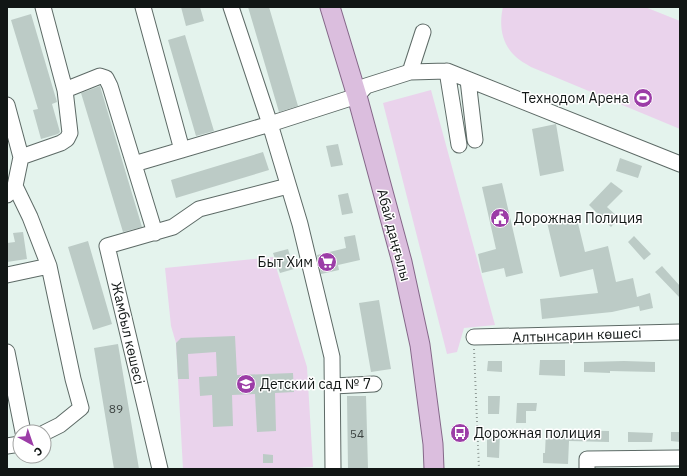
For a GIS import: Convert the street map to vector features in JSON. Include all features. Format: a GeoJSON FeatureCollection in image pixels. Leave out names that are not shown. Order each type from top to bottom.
{"type":"FeatureCollection","features":[{"type":"Feature","properties":{"kind":"main road","name":"Абай даңғылы"},"geometry":{"type":"LineString","coordinates":[[330,7],[361,91],[414,259],[432,343],[446,469]]}},
{"type":"Feature","properties":{"kind":"main road","name":"Абай даңғылы"},"geometry":{"type":"LineString","coordinates":[[343,7],[420,345],[433,444],[434,469]]}},
{"type":"Feature","properties":{"kind":"street"},"geometry":{"type":"LineString","coordinates":[[21,157],[61,143],[67,139],[70,133],[65,90],[43,7]]}},
{"type":"Feature","properties":{"kind":"street"},"geometry":{"type":"LineString","coordinates":[[143,7],[182,150]]}},
{"type":"Feature","properties":{"kind":"street"},"geometry":{"type":"LineString","coordinates":[[231,7],[270,124],[300,224],[332,358],[333,469]]}},
{"type":"Feature","properties":{"kind":"street"},"geometry":{"type":"LineString","coordinates":[[410,72],[424,32]]}},
{"type":"Feature","properties":{"kind":"street"},"geometry":{"type":"LineString","coordinates":[[134,164],[270,124],[410,72],[447,71],[680,164]]}},
{"type":"Feature","properties":{"kind":"street"},"geometry":{"type":"LineString","coordinates":[[447,71],[459,145]]}},
{"type":"Feature","properties":{"kind":"street"},"geometry":{"type":"LineString","coordinates":[[65,90],[100,76],[106,78],[110,86],[155,233],[173,227],[199,209],[288,186]]}},
{"type":"Feature","properties":{"kind":"street"},"geometry":{"type":"LineString","coordinates":[[468,80],[475,140]]}},
{"type":"Feature","properties":{"kind":"street"},"geometry":{"type":"LineString","coordinates":[[7,106],[21,157],[11,190],[30,217],[49,266],[73,379],[81,408],[60,425],[52,429]]}},
{"type":"Feature","properties":{"kind":"street","name":"Жамбыл көшесі"},"geometry":{"type":"LineString","coordinates":[[155,233],[107,246],[160,469]]}},
{"type":"Feature","properties":{"kind":"street"},"geometry":{"type":"LineString","coordinates":[[7,275],[49,266]]}},
{"type":"Feature","properties":{"kind":"street","name":"Алтынсарин көшесі"},"geometry":{"type":"LineString","coordinates":[[474,337],[680,332]]}},
{"type":"Feature","properties":{"kind":"street"},"geometry":{"type":"LineString","coordinates":[[7,352],[21,424]]}},
{"type":"Feature","properties":{"kind":"street"},"geometry":{"type":"LineString","coordinates":[[333,386],[374,384]]}},
{"type":"Feature","properties":{"kind":"street"},"geometry":{"type":"LineString","coordinates":[[586,469],[586,459],[680,458]]}},
{"type":"Feature","properties":{"kind":"path"},"geometry":{"type":"LineString","coordinates":[[474,337],[479,469]]}},
{"type":"Feature","properties":{"kind":"shaded area","name":"Технодом Арена"},"geometry":{"type":"Polygon","coordinates":[[[503,7],[645,7],[680,21],[680,129],[531,67],[515,56],[510,51],[502,33],[501,20],[503,7]]]}},
{"type":"Feature","properties":{"kind":"shaded area"},"geometry":{"type":"Polygon","coordinates":[[[431,90],[495,325],[464,328],[457,352],[447,354],[383,103],[431,90]]]}},
{"type":"Feature","properties":{"kind":"shaded area"},"geometry":{"type":"Polygon","coordinates":[[[273,257],[307,367],[313,467],[278,469],[183,469],[176,343],[171,326],[165,268],[273,257]]]}},
{"type":"Feature","properties":{"kind":"building"},"geometry":{"type":"Polygon","coordinates":[[[181,7],[200,7],[204,21],[186,26],[181,7]]]}},
{"type":"Feature","properties":{"kind":"building"},"geometry":{"type":"Polygon","coordinates":[[[248,7],[269,7],[298,106],[279,112],[248,7]]]}},
{"type":"Feature","properties":{"kind":"building"},"geometry":{"type":"Polygon","coordinates":[[[31,14],[57,102],[52,104],[60,132],[41,139],[33,110],[38,109],[11,20],[31,14]]]}},
{"type":"Feature","properties":{"kind":"building"},"geometry":{"type":"Polygon","coordinates":[[[185,35],[214,131],[196,136],[168,40],[185,35]]]}},
{"type":"Feature","properties":{"kind":"building"},"geometry":{"type":"Polygon","coordinates":[[[100,86],[142,227],[123,232],[81,93],[100,86]]]}},
{"type":"Feature","properties":{"kind":"building"},"geometry":{"type":"Polygon","coordinates":[[[556,124],[564,171],[540,176],[532,129],[556,124]]]}},
{"type":"Feature","properties":{"kind":"building"},"geometry":{"type":"Polygon","coordinates":[[[338,144],[343,165],[331,167],[326,146],[338,144]]]}},
{"type":"Feature","properties":{"kind":"building"},"geometry":{"type":"Polygon","coordinates":[[[263,152],[269,170],[176,198],[171,180],[263,152]]]}},
{"type":"Feature","properties":{"kind":"building"},"geometry":{"type":"Polygon","coordinates":[[[620,158],[642,166],[638,178],[616,171],[620,158]]]}},
{"type":"Feature","properties":{"kind":"building"},"geometry":{"type":"Polygon","coordinates":[[[611,182],[623,191],[607,207],[619,218],[611,227],[589,205],[611,182]]]}},
{"type":"Feature","properties":{"kind":"building","name":"Дорожная Полиция"},"geometry":{"type":"Polygon","coordinates":[[[502,183],[523,273],[506,277],[504,268],[482,273],[478,254],[496,249],[482,187],[502,183]]]}},
{"type":"Feature","properties":{"kind":"building"},"geometry":{"type":"Polygon","coordinates":[[[348,193],[353,213],[342,215],[338,195],[348,193]]]}},
{"type":"Feature","properties":{"kind":"building"},"geometry":{"type":"Polygon","coordinates":[[[576,215],[585,252],[608,246],[616,282],[633,278],[637,297],[650,293],[653,308],[640,311],[639,306],[612,312],[542,319],[540,299],[598,293],[593,269],[560,277],[547,222],[576,215]]]}},
{"type":"Feature","properties":{"kind":"building"},"geometry":{"type":"Polygon","coordinates":[[[23,232],[27,259],[7,262],[7,243],[15,242],[13,233],[23,232]]]}},
{"type":"Feature","properties":{"kind":"building"},"geometry":{"type":"Polygon","coordinates":[[[355,235],[360,260],[338,265],[339,270],[321,274],[317,255],[346,248],[344,237],[355,235]]]}},
{"type":"Feature","properties":{"kind":"building"},"geometry":{"type":"Polygon","coordinates":[[[634,236],[651,254],[644,260],[628,242],[634,236]]]}},
{"type":"Feature","properties":{"kind":"building"},"geometry":{"type":"Polygon","coordinates":[[[88,241],[112,324],[93,330],[68,247],[88,241]]]}},
{"type":"Feature","properties":{"kind":"building"},"geometry":{"type":"Polygon","coordinates":[[[288,249],[294,269],[280,273],[273,253],[288,249]]]}},
{"type":"Feature","properties":{"kind":"building"},"geometry":{"type":"Polygon","coordinates":[[[662,266],[680,286],[680,298],[655,272],[662,266]]]}},
{"type":"Feature","properties":{"kind":"building"},"geometry":{"type":"Polygon","coordinates":[[[379,300],[391,369],[371,372],[359,303],[379,300]]]}},
{"type":"Feature","properties":{"kind":"building","name":"Детский сад № 7"},"geometry":{"type":"Polygon","coordinates":[[[235,336],[237,375],[293,373],[294,392],[275,393],[276,431],[257,432],[255,394],[232,395],[233,426],[213,427],[212,395],[200,396],[199,377],[217,376],[216,352],[188,354],[189,379],[178,379],[176,343],[181,338],[235,336]]]}},
{"type":"Feature","properties":{"kind":"building"},"geometry":{"type":"Polygon","coordinates":[[[118,344],[139,469],[114,469],[94,348],[118,344]]]}},
{"type":"Feature","properties":{"kind":"building"},"geometry":{"type":"Polygon","coordinates":[[[540,360],[565,360],[565,376],[539,375],[540,360]]]}},
{"type":"Feature","properties":{"kind":"building"},"geometry":{"type":"Polygon","coordinates":[[[488,361],[502,361],[502,372],[487,371],[488,361]]]}},
{"type":"Feature","properties":{"kind":"building"},"geometry":{"type":"Polygon","coordinates":[[[584,362],[655,362],[655,372],[584,372],[584,362]]]}},
{"type":"Feature","properties":{"kind":"building"},"geometry":{"type":"Polygon","coordinates":[[[347,396],[366,396],[368,469],[348,469],[347,396]]]}},
{"type":"Feature","properties":{"kind":"building"},"geometry":{"type":"Polygon","coordinates":[[[488,396],[500,396],[499,414],[488,414],[488,396]]]}},
{"type":"Feature","properties":{"kind":"building"},"geometry":{"type":"Polygon","coordinates":[[[517,403],[537,403],[536,411],[526,411],[526,423],[516,423],[517,403]]]}},
{"type":"Feature","properties":{"kind":"building"},"geometry":{"type":"Polygon","coordinates":[[[546,430],[609,431],[609,442],[569,441],[568,464],[543,463],[546,430]]]}},
{"type":"Feature","properties":{"kind":"building"},"geometry":{"type":"Polygon","coordinates":[[[487,432],[500,432],[499,458],[487,457],[487,432]]]}},
{"type":"Feature","properties":{"kind":"building"},"geometry":{"type":"Polygon","coordinates":[[[628,432],[653,433],[652,442],[628,442],[628,432]]]}},
{"type":"Feature","properties":{"kind":"building"},"geometry":{"type":"Polygon","coordinates":[[[671,432],[680,432],[680,442],[671,441],[671,432]]]}},
{"type":"Feature","properties":{"kind":"building"},"geometry":{"type":"Polygon","coordinates":[[[263,454],[273,455],[273,463],[263,463],[263,454]]]}},
{"type":"Feature","properties":{"kind":"place","name":"Технодом Арена"},"geometry":{"type":"Point","coordinates":[643,98]}},
{"type":"Feature","properties":{"kind":"place","name":"Дорожная Полиция"},"geometry":{"type":"Point","coordinates":[500,218]}},
{"type":"Feature","properties":{"kind":"place","name":"Быт Хим"},"geometry":{"type":"Point","coordinates":[327,262]}},
{"type":"Feature","properties":{"kind":"place","name":"Детский сад № 7"},"geometry":{"type":"Point","coordinates":[246,384]}},
{"type":"Feature","properties":{"kind":"place","name":"Дорожная полиция"},"geometry":{"type":"Point","coordinates":[460,433]}}]}
